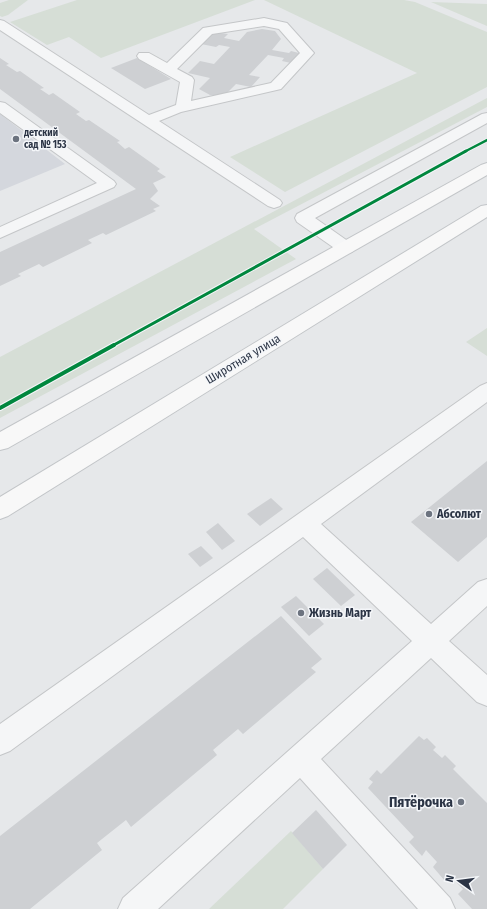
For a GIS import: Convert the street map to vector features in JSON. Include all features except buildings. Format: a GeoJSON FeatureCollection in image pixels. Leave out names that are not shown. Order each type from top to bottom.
{"type":"FeatureCollection","features":[{"type":"Feature","properties":{"kind":"main road"},"geometry":{"type":"LineString","coordinates":[[0,442],[487,168]]}},
{"type":"Feature","properties":{"kind":"main road","name":"Широтная улица"},"geometry":{"type":"LineString","coordinates":[[0,509],[487,210]]}},
{"type":"Feature","properties":{"kind":"lane"},"geometry":{"type":"LineString","coordinates":[[148,121],[182,107],[276,86],[308,53],[284,26],[264,22],[208,30],[169,69]]}},
{"type":"Feature","properties":{"kind":"lane"},"geometry":{"type":"LineString","coordinates":[[0,24],[274,203]]}},
{"type":"Feature","properties":{"kind":"lane"},"geometry":{"type":"LineString","coordinates":[[144,56],[187,80],[182,107]]}},
{"type":"Feature","properties":{"kind":"lane"},"geometry":{"type":"LineString","coordinates":[[0,106],[108,184],[0,234]]}},
{"type":"Feature","properties":{"kind":"lane"},"geometry":{"type":"LineString","coordinates":[[346,248],[303,218],[487,117]]}},
{"type":"Feature","properties":{"kind":"lane"},"geometry":{"type":"LineString","coordinates":[[0,740],[487,391]]}},
{"type":"Feature","properties":{"kind":"lane"},"geometry":{"type":"LineString","coordinates":[[303,522],[430,641],[487,692]]}},
{"type":"Feature","properties":{"kind":"lane"},"geometry":{"type":"LineString","coordinates":[[134,909],[487,590]]}},
{"type":"Feature","properties":{"kind":"lane"},"geometry":{"type":"LineString","coordinates":[[301,758],[439,909]]}},
{"type":"Feature","properties":{"kind":"shaded area"},"geometry":{"type":"Polygon","coordinates":[[[9,0],[28,0],[8,15],[2,17],[0,16],[0,3],[9,0]]]}},
{"type":"Feature","properties":{"kind":"shaded area"},"geometry":{"type":"Polygon","coordinates":[[[77,0],[255,0],[101,58],[69,37],[47,45],[10,22],[77,0]]]}},
{"type":"Feature","properties":{"kind":"shaded area"},"geometry":{"type":"Polygon","coordinates":[[[264,0],[404,0],[415,2],[487,32],[487,87],[285,192],[230,157],[417,73],[264,0]]]}},
{"type":"Feature","properties":{"kind":"shaded area"},"geometry":{"type":"Polygon","coordinates":[[[431,2],[487,4],[487,26],[431,2]]]}},
{"type":"Feature","properties":{"kind":"shaded area"},"geometry":{"type":"Polygon","coordinates":[[[487,98],[487,107],[254,229],[296,259],[0,418],[0,357],[487,98]]]}},
{"type":"Feature","properties":{"kind":"shaded area","name":"детский сад № 153"},"geometry":{"type":"Polygon","coordinates":[[[0,114],[65,164],[0,191],[0,114]]]}},
{"type":"Feature","properties":{"kind":"shaded area"},"geometry":{"type":"Polygon","coordinates":[[[487,328],[487,356],[466,342],[487,328]]]}},
{"type":"Feature","properties":{"kind":"shaded area"},"geometry":{"type":"Polygon","coordinates":[[[291,831],[323,869],[283,909],[209,909],[291,831]]]}},
{"type":"Feature","properties":{"kind":"cycle path"},"geometry":{"type":"LineString","coordinates":[[0,408],[487,140]]}},
{"type":"Feature","properties":{"kind":"place","name":"детский сад № 153"},"geometry":{"type":"Point","coordinates":[16,139]}},
{"type":"Feature","properties":{"kind":"place","name":"Абсолют"},"geometry":{"type":"Point","coordinates":[429,514]}},
{"type":"Feature","properties":{"kind":"place","name":"Жизнь Март"},"geometry":{"type":"Point","coordinates":[301,613]}},
{"type":"Feature","properties":{"kind":"place","name":"Пятёрочка"},"geometry":{"type":"Point","coordinates":[461,802]}}]}
